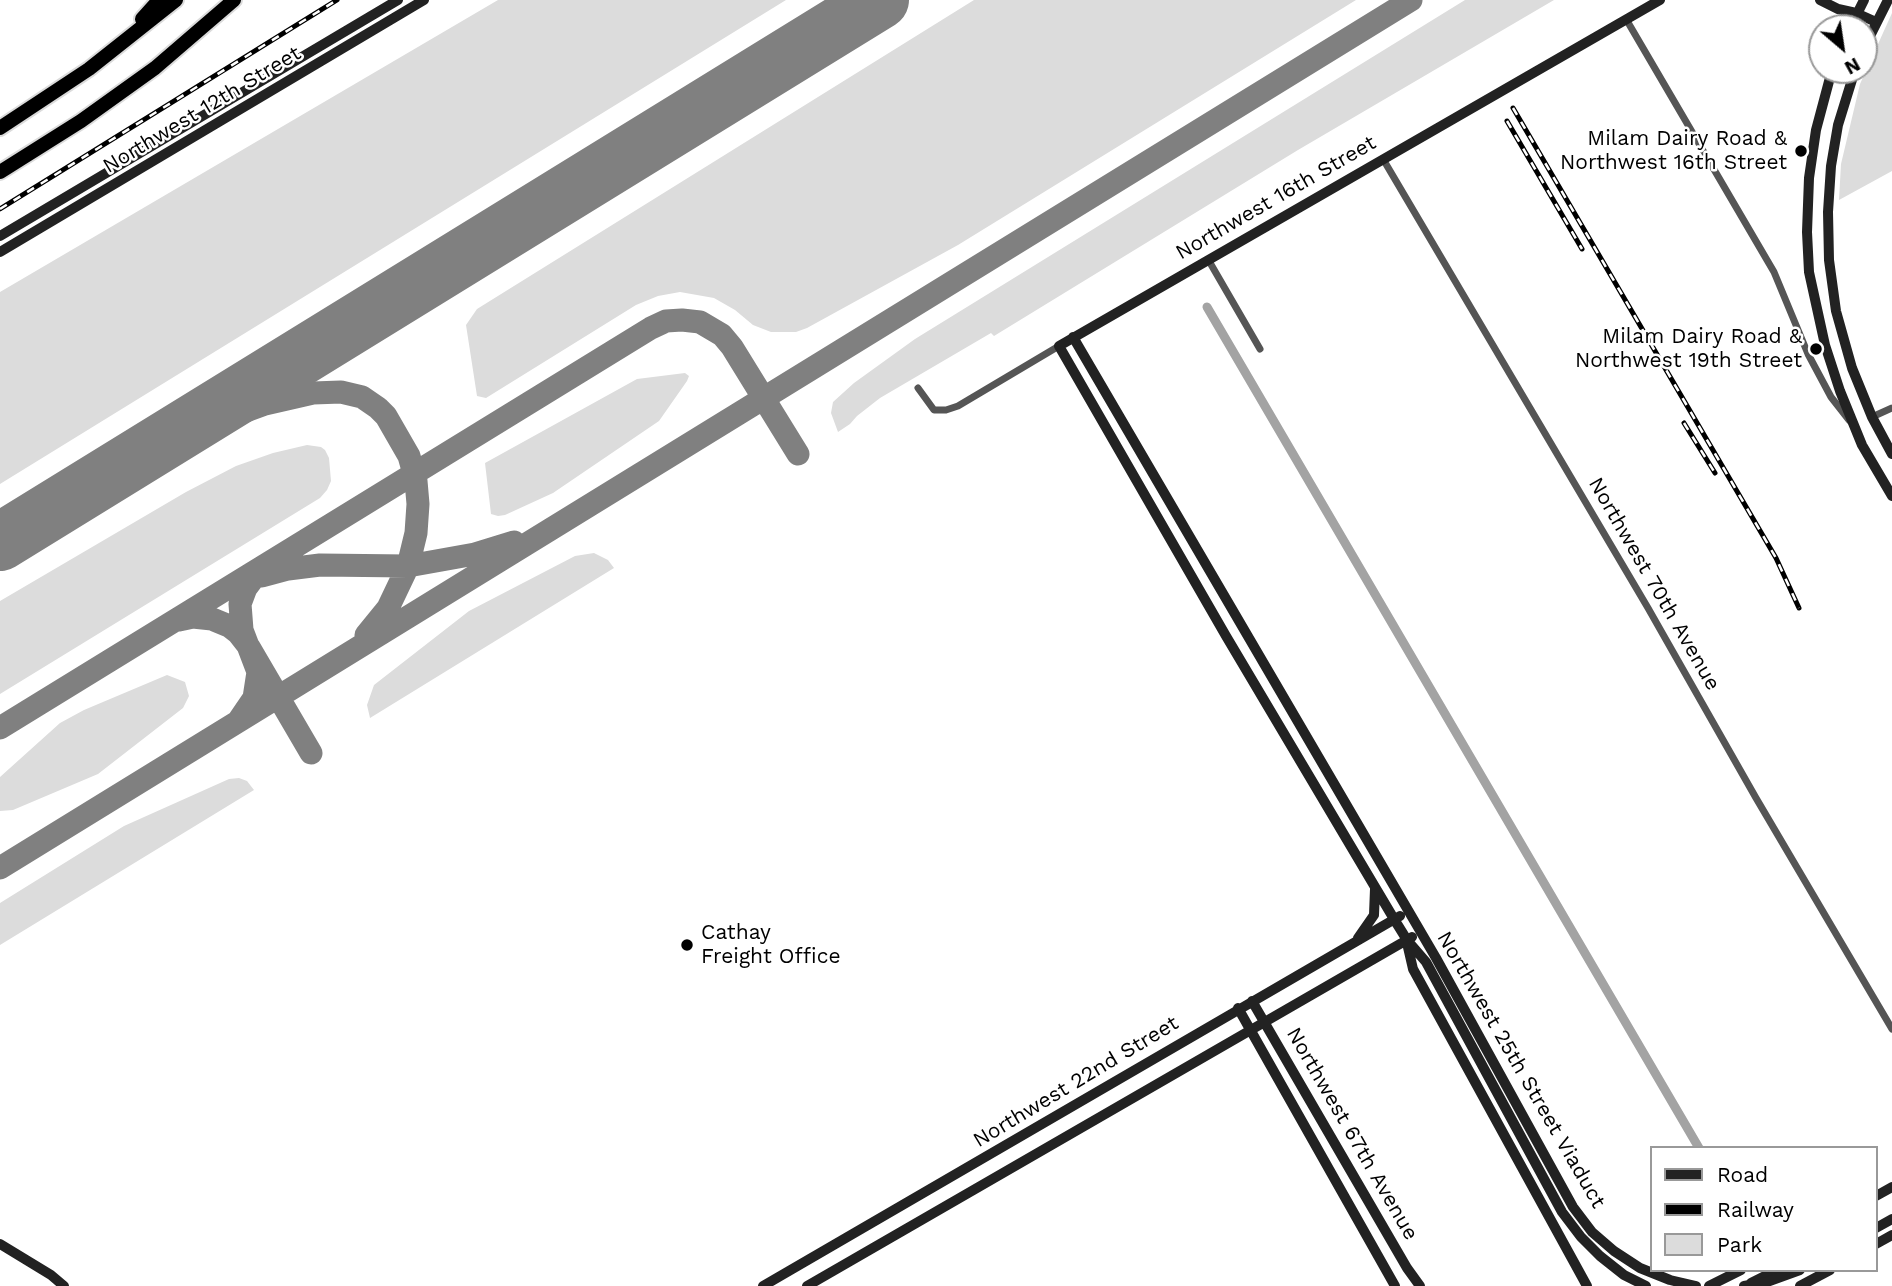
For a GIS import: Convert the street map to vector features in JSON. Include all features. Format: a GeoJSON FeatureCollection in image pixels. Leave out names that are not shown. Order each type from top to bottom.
{"type":"FeatureCollection","features":[{"type":"Feature","properties":{"kind":"highway"},"geometry":{"type":"LineString","coordinates":[[116,49],[159,0]]}},
{"type":"Feature","properties":{"kind":"highway"},"geometry":{"type":"LineString","coordinates":[[0,128],[116,49],[176,0]]}},
{"type":"Feature","properties":{"kind":"highway"},"geometry":{"type":"LineString","coordinates":[[0,172],[81,121],[144,76],[234,0]]}},
{"type":"Feature","properties":{"kind":"main road","name":"Northwest 12th Street"},"geometry":{"type":"LineString","coordinates":[[0,236],[398,0]]}},
{"type":"Feature","properties":{"kind":"main road","name":"Northwest 12th Street"},"geometry":{"type":"LineString","coordinates":[[0,252],[424,0]]}},
{"type":"Feature","properties":{"kind":"main road","name":"Northwest 16th Street"},"geometry":{"type":"LineString","coordinates":[[1059,346],[1660,0]]}},
{"type":"Feature","properties":{"kind":"main road"},"geometry":{"type":"LineString","coordinates":[[1820,0],[1838,9],[1860,14]]}},
{"type":"Feature","properties":{"kind":"main road"},"geometry":{"type":"LineString","coordinates":[[1847,0],[1856,12]]}},
{"type":"Feature","properties":{"kind":"main road"},"geometry":{"type":"LineString","coordinates":[[1856,12],[1864,0]]}},
{"type":"Feature","properties":{"kind":"main road"},"geometry":{"type":"LineString","coordinates":[[1878,18],[1888,0]]}},
{"type":"Feature","properties":{"kind":"main road"},"geometry":{"type":"LineString","coordinates":[[1828,84],[1812,154],[1808,193],[1809,272],[1825,345],[1853,426],[1892,496]]}},
{"type":"Feature","properties":{"kind":"main road"},"geometry":{"type":"LineString","coordinates":[[1851,84],[1838,125],[1831,166],[1828,212],[1834,300],[1860,392],[1892,454]]}},
{"type":"Feature","properties":{"kind":"main road"},"geometry":{"type":"LineString","coordinates":[[1073,337],[1420,933]]}},
{"type":"Feature","properties":{"kind":"main road"},"geometry":{"type":"LineString","coordinates":[[1059,346],[1226,636],[1407,940],[1413,969],[1587,1286]]}},
{"type":"Feature","properties":{"kind":"main road"},"geometry":{"type":"LineString","coordinates":[[1853,426],[1872,417]]}},
{"type":"Feature","properties":{"kind":"main road"},"geometry":{"type":"LineString","coordinates":[[1355,942],[1374,915],[1375,886]]}},
{"type":"Feature","properties":{"kind":"main road","name":"Northwest 22nd Street"},"geometry":{"type":"LineString","coordinates":[[763,1286],[1408,911]]}},
{"type":"Feature","properties":{"kind":"main road","name":"Northwest 22nd Street"},"geometry":{"type":"LineString","coordinates":[[807,1286],[1420,933]]}},
{"type":"Feature","properties":{"kind":"main road","name":"Northwest 25th Street Viaduct"},"geometry":{"type":"LineString","coordinates":[[1420,933],[1573,1207],[1592,1231],[1614,1251],[1640,1268],[1670,1280],[1696,1286]]}},
{"type":"Feature","properties":{"kind":"main road","name":"Northwest 25th Street Viaduct"},"geometry":{"type":"LineString","coordinates":[[1407,940],[1426,962],[1555,1200],[1581,1237],[1600,1256],[1624,1275],[1646,1286]]}},
{"type":"Feature","properties":{"kind":"main road","name":"Northwest 67th Avenue"},"geometry":{"type":"LineString","coordinates":[[1252,1000],[1420,1286]]}},
{"type":"Feature","properties":{"kind":"main road","name":"Northwest 67th Avenue"},"geometry":{"type":"LineString","coordinates":[[1238,1008],[1395,1286]]}},
{"type":"Feature","properties":{"kind":"main road"},"geometry":{"type":"LineString","coordinates":[[0,1244],[64,1286]]}},
{"type":"Feature","properties":{"kind":"main road"},"geometry":{"type":"LineString","coordinates":[[1709,1286],[1738,1272]]}},
{"type":"Feature","properties":{"kind":"main road"},"geometry":{"type":"LineString","coordinates":[[1746,1286],[1773,1272]]}},
{"type":"Feature","properties":{"kind":"main road"},"geometry":{"type":"LineString","coordinates":[[1746,1286],[1794,1272]]}},
{"type":"Feature","properties":{"kind":"main road"},"geometry":{"type":"LineString","coordinates":[[1800,1286],[1826,1272]]}},
{"type":"Feature","properties":{"kind":"street"},"geometry":{"type":"LineString","coordinates":[[1626,19],[1774,272],[1798,333],[1831,397],[1853,426]]}},
{"type":"Feature","properties":{"kind":"street","name":"Northwest 70th Avenue"},"geometry":{"type":"LineString","coordinates":[[1383,159],[1892,1029]]}},
{"type":"Feature","properties":{"kind":"street"},"geometry":{"type":"LineString","coordinates":[[1209,261],[1260,349]]}},
{"type":"Feature","properties":{"kind":"street","name":"Northwest 16th Street"},"geometry":{"type":"LineString","coordinates":[[918,388],[934,410],[946,411],[1059,346]]}},
{"type":"Feature","properties":{"kind":"street"},"geometry":{"type":"LineString","coordinates":[[1872,417],[1892,408]]}},
{"type":"Feature","properties":{"kind":"green space"},"geometry":{"type":"Polygon","coordinates":[[[498,0],[786,0],[0,484],[0,292],[498,0]]]}},
{"type":"Feature","properties":{"kind":"green space"},"geometry":{"type":"Polygon","coordinates":[[[974,0],[1356,0],[958,245],[807,328],[796,332],[771,332],[753,325],[714,298],[680,292],[658,296],[636,305],[486,398],[477,396],[466,325],[477,309],[974,0]]]}},
{"type":"Feature","properties":{"kind":"green space"},"geometry":{"type":"Polygon","coordinates":[[[1465,0],[1554,0],[1298,150],[994,336],[991,333],[880,398],[838,432],[831,413],[833,402],[854,383],[915,339],[1465,0]]]}},
{"type":"Feature","properties":{"kind":"green space"},"geometry":{"type":"Polygon","coordinates":[[[1892,13],[1892,171],[1839,200],[1841,164],[1860,84],[1878,84],[1878,44],[1892,13]]]}},
{"type":"Feature","properties":{"kind":"green space"},"geometry":{"type":"Polygon","coordinates":[[[685,373],[689,376],[687,381],[659,421],[553,493],[505,515],[491,514],[485,463],[637,379],[685,373]]]}},
{"type":"Feature","properties":{"kind":"green space"},"geometry":{"type":"Polygon","coordinates":[[[307,445],[321,447],[329,458],[331,481],[320,498],[0,694],[0,601],[186,492],[236,466],[307,445]]]}},
{"type":"Feature","properties":{"kind":"green space"},"geometry":{"type":"Polygon","coordinates":[[[594,553],[608,560],[614,568],[370,718],[367,705],[374,685],[469,611],[575,556],[594,553]]]}},
{"type":"Feature","properties":{"kind":"green space"},"geometry":{"type":"Polygon","coordinates":[[[167,675],[185,682],[189,696],[183,708],[98,774],[13,810],[0,811],[0,777],[60,723],[167,675]]]}},
{"type":"Feature","properties":{"kind":"green space"},"geometry":{"type":"Polygon","coordinates":[[[229,779],[247,781],[254,790],[0,945],[0,903],[124,826],[229,779]]]}},
{"type":"Feature","properties":{"kind":"waterway"},"geometry":{"type":"LineString","coordinates":[[1207,307],[1698,1146]]}},
{"type":"Feature","properties":{"kind":"taxiway"},"geometry":{"type":"LineString","coordinates":[[0,868],[1411,0]]}},
{"type":"Feature","properties":{"kind":"taxiway"},"geometry":{"type":"LineString","coordinates":[[0,728],[666,321],[700,322],[722,335],[798,454]]}},
{"type":"Feature","properties":{"kind":"taxiway"},"geometry":{"type":"LineString","coordinates":[[54,509],[159,451],[235,415],[265,404],[313,393],[341,392],[362,397],[386,416],[409,456],[416,481],[418,504],[416,533],[408,566],[388,608],[366,635]]}},
{"type":"Feature","properties":{"kind":"taxiway"},"geometry":{"type":"LineString","coordinates":[[262,576],[320,565],[408,566],[475,554],[514,542]]}},
{"type":"Feature","properties":{"kind":"taxiway"},"geometry":{"type":"LineString","coordinates":[[239,720],[254,698],[258,672],[242,630],[240,604],[246,588],[258,572]]}},
{"type":"Feature","properties":{"kind":"taxiway"},"geometry":{"type":"LineString","coordinates":[[179,620],[193,617],[212,619],[238,633],[249,647],[311,753]]}},
{"type":"Feature","properties":{"kind":"runway"},"geometry":{"type":"LineString","coordinates":[[0,542],[880,0]]}},
{"type":"Feature","properties":{"kind":"railway"},"geometry":{"type":"LineString","coordinates":[[0,209],[337,0]]}},
{"type":"Feature","properties":{"kind":"railway"},"geometry":{"type":"LineString","coordinates":[[1513,108],[1776,558],[1799,608]]}},
{"type":"Feature","properties":{"kind":"railway"},"geometry":{"type":"LineString","coordinates":[[1507,121],[1582,249]]}},
{"type":"Feature","properties":{"kind":"railway"},"geometry":{"type":"LineString","coordinates":[[1684,423],[1715,473]]}},
{"type":"Feature","properties":{"kind":"place","name":"Milam Dairy Road & Northwest 16th Street"},"geometry":{"type":"Point","coordinates":[1801,151]}},
{"type":"Feature","properties":{"kind":"place","name":"Milam Dairy Road & Northwest 19th Street"},"geometry":{"type":"Point","coordinates":[1816,349]}},
{"type":"Feature","properties":{"kind":"place","name":"Cathay Freight Office"},"geometry":{"type":"Point","coordinates":[687,945]}}]}
